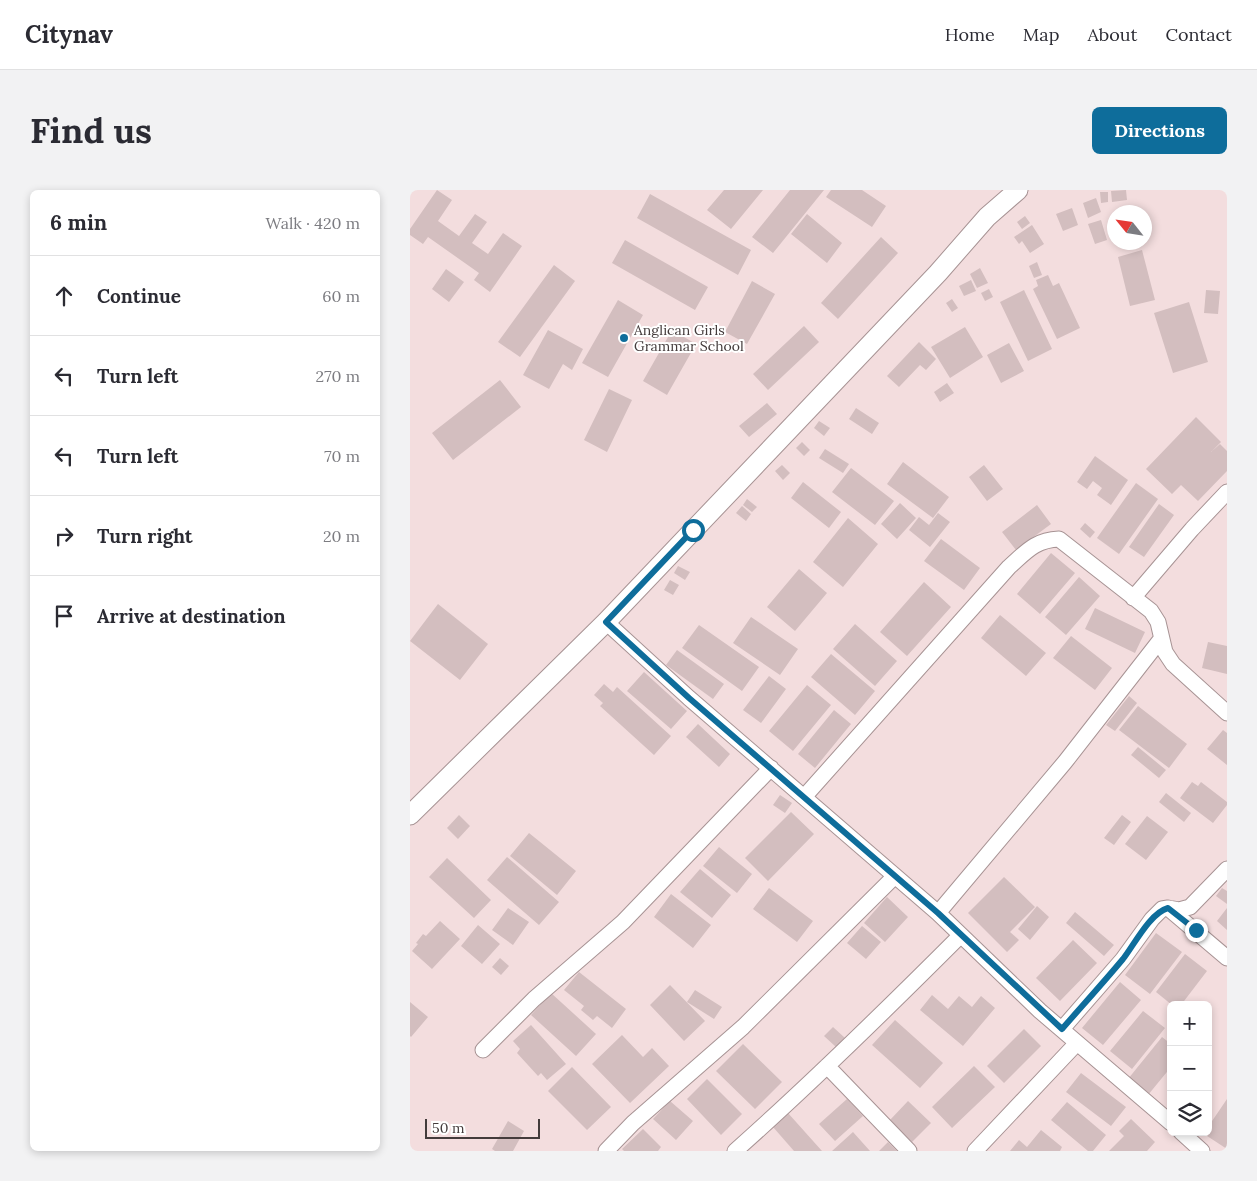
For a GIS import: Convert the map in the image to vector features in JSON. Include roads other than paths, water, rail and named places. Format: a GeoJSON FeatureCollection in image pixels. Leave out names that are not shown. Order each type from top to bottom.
{"type":"FeatureCollection","features":[{"type":"Feature","properties":{"kind":"main road"},"geometry":{"type":"LineString","coordinates":[[410,815],[606,622],[938,274],[988,218],[1017,190]]}},
{"type":"Feature","properties":{"kind":"street"},"geometry":{"type":"LineString","coordinates":[[1133,598],[1192,528],[1227,492]]}},
{"type":"Feature","properties":{"kind":"street"},"geometry":{"type":"LineString","coordinates":[[804,797],[1009,567],[1034,545],[1048,540],[1059,539],[1151,611],[1158,622],[1165,652],[1173,664],[1227,713]]}},
{"type":"Feature","properties":{"kind":"street"},"geometry":{"type":"LineString","coordinates":[[606,622],[689,698],[938,913],[1062,1029],[1167,1120]]}},
{"type":"Feature","properties":{"kind":"street"},"geometry":{"type":"LineString","coordinates":[[938,913],[1065,762],[1161,639]]}},
{"type":"Feature","properties":{"kind":"street"},"geometry":{"type":"LineString","coordinates":[[483,1050],[534,999],[623,922],[772,768]]}},
{"type":"Feature","properties":{"kind":"street"},"geometry":{"type":"LineString","coordinates":[[1062,1029],[1123,959],[1152,919],[1162,910],[1168,908],[1178,910],[1190,907],[1227,869]]}},
{"type":"Feature","properties":{"kind":"street"},"geometry":{"type":"LineString","coordinates":[[606,1151],[633,1123],[743,1027],[895,876]]}},
{"type":"Feature","properties":{"kind":"street"},"geometry":{"type":"LineString","coordinates":[[1168,908],[1227,958]]}},
{"type":"Feature","properties":{"kind":"street"},"geometry":{"type":"LineString","coordinates":[[735,1151],[789,1103],[961,935]]}},
{"type":"Feature","properties":{"kind":"street"},"geometry":{"type":"LineString","coordinates":[[975,1151],[1077,1042]]}},
{"type":"Feature","properties":{"kind":"street"},"geometry":{"type":"LineString","coordinates":[[827,1066],[909,1151]]}},
{"type":"Feature","properties":{"kind":"street"},"geometry":{"type":"LineString","coordinates":[[1185,1136],[1202,1151]]}},
{"type":"Feature","properties":{"kind":"place","name":"Anglican Girls Grammar School"},"geometry":{"type":"Point","coordinates":[624,338]}}]}
